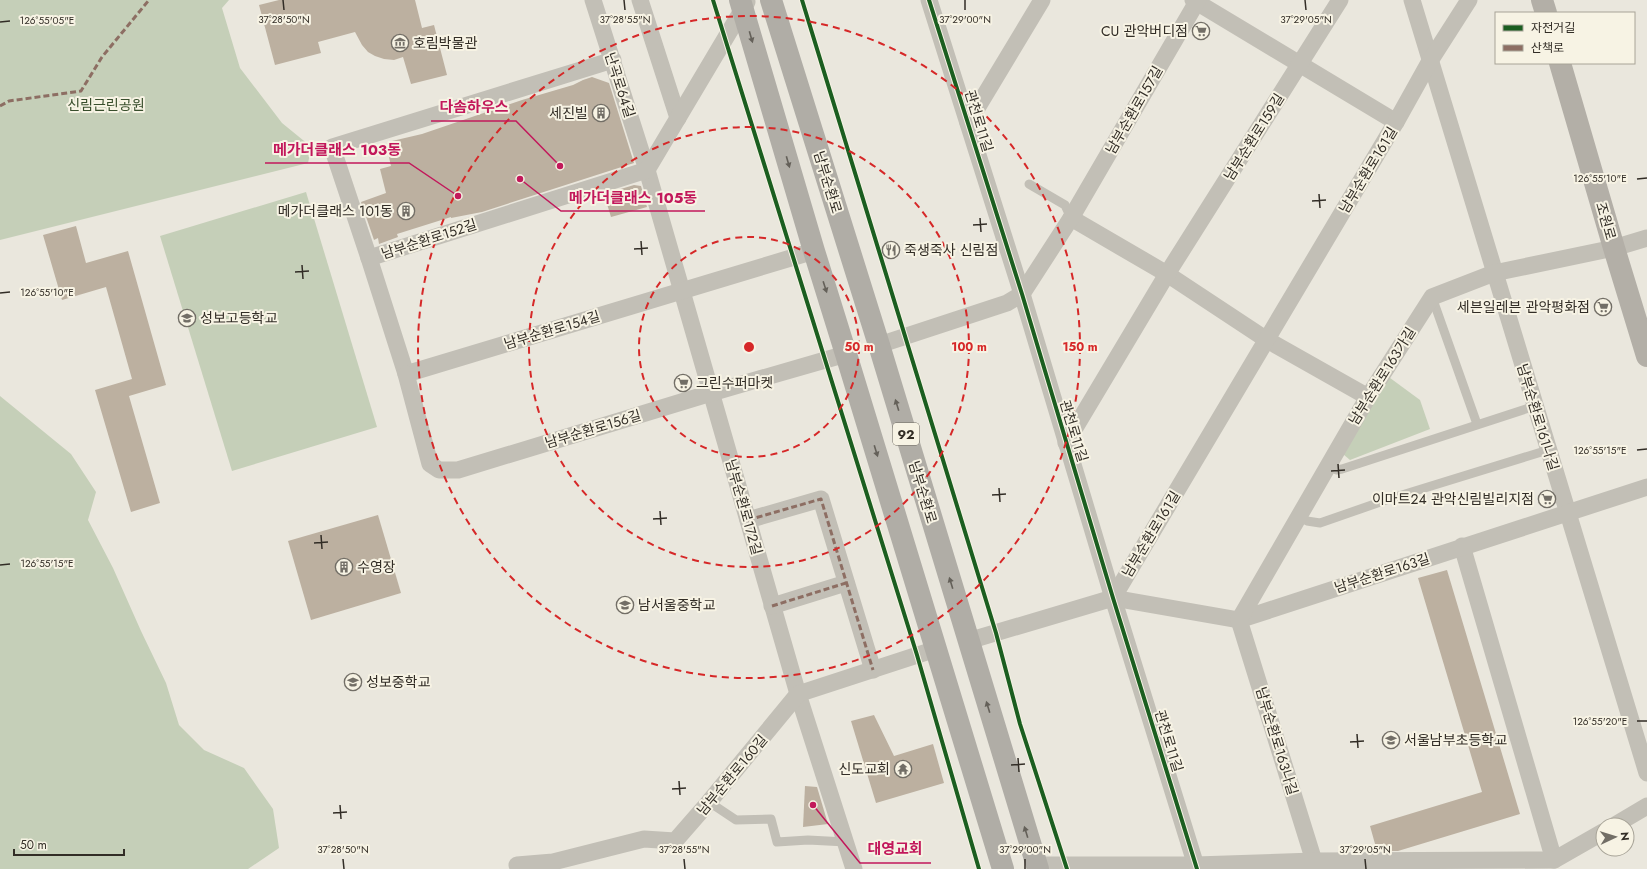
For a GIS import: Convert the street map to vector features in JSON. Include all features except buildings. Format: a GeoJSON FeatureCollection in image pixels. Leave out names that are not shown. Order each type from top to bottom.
{"type":"FeatureCollection","features":[{"type":"Feature","properties":{"kind":"main road","name":"남부순환로"},"geometry":{"type":"LineString","coordinates":[[771,0],[879,345],[1037,867]]}},
{"type":"Feature","properties":{"kind":"main road","name":"92"},"geometry":{"type":"LineString","coordinates":[[744,3],[814,251],[1002,869]]}},
{"type":"Feature","properties":{"kind":"street","name":"난곡로64길"},"geometry":{"type":"LineString","coordinates":[[593,0],[647,170]]}},
{"type":"Feature","properties":{"kind":"street"},"geometry":{"type":"LineString","coordinates":[[640,0],[678,118]]}},
{"type":"Feature","properties":{"kind":"street","name":"관천로11길"},"geometry":{"type":"LineString","coordinates":[[929,0],[1022,294],[1113,598],[1197,867]]}},
{"type":"Feature","properties":{"kind":"street"},"geometry":{"type":"LineString","coordinates":[[968,122],[1042,0]]}},
{"type":"Feature","properties":{"kind":"street","name":"남부순환로159길"},"geometry":{"type":"LineString","coordinates":[[1066,443],[1167,274],[1340,0]]}},
{"type":"Feature","properties":{"kind":"street","name":"남부순환로161나길"},"geometry":{"type":"LineString","coordinates":[[1412,0],[1647,773]]}},
{"type":"Feature","properties":{"kind":"street","name":"남부순환로161길"},"geometry":{"type":"LineString","coordinates":[[1113,598],[1396,122],[1430,61],[1469,0]]}},
{"type":"Feature","properties":{"kind":"street"},"geometry":{"type":"LineString","coordinates":[[1542,0],[1546,12]]}},
{"type":"Feature","properties":{"kind":"street","name":"남부순환로157길"},"geometry":{"type":"LineString","coordinates":[[879,345],[1007,303],[1022,294],[1071,218],[1196,1],[1396,122]]}},
{"type":"Feature","properties":{"kind":"street"},"geometry":{"type":"LineString","coordinates":[[647,170],[744,3]]}},
{"type":"Feature","properties":{"kind":"street","name":"남부순환로152길"},"geometry":{"type":"LineString","coordinates":[[613,60],[332,147],[370,258],[647,170]]}},
{"type":"Feature","properties":{"kind":"street","name":"조원로"},"geometry":{"type":"LineString","coordinates":[[1560,64],[1647,356]]}},
{"type":"Feature","properties":{"kind":"street","name":"남부순환로172길"},"geometry":{"type":"LineString","coordinates":[[647,170],[798,694],[854,869]]}},
{"type":"Feature","properties":{"kind":"street"},"geometry":{"type":"LineString","coordinates":[[1071,218],[1167,274],[1267,340],[1368,397]]}},
{"type":"Feature","properties":{"kind":"street"},"geometry":{"type":"LineString","coordinates":[[1432,297],[1494,273],[1614,248],[1647,238]]}},
{"type":"Feature","properties":{"kind":"street","name":"남부순환로154길"},"geometry":{"type":"LineString","coordinates":[[406,374],[814,251]]}},
{"type":"Feature","properties":{"kind":"street"},"geometry":{"type":"LineString","coordinates":[[370,258],[406,374]]}},
{"type":"Feature","properties":{"kind":"street","name":"남부순환로163가길"},"geometry":{"type":"LineString","coordinates":[[1239,620],[1368,397],[1432,297]]}},
{"type":"Feature","properties":{"kind":"street","name":"남부순환로156길"},"geometry":{"type":"LineString","coordinates":[[406,374],[430,464],[438,470],[458,470],[711,393],[846,354]]}},
{"type":"Feature","properties":{"kind":"street","name":"남부순환로163길"},"geometry":{"type":"LineString","coordinates":[[1113,598],[1239,620],[1462,546],[1647,487]]}},
{"type":"Feature","properties":{"kind":"street"},"geometry":{"type":"LineString","coordinates":[[748,520],[821,499],[873,670]]}},
{"type":"Feature","properties":{"kind":"street"},"geometry":{"type":"LineString","coordinates":[[1462,546],[1554,860]]}},
{"type":"Feature","properties":{"kind":"street"},"geometry":{"type":"LineString","coordinates":[[772,606],[846,583]]}},
{"type":"Feature","properties":{"kind":"street"},"geometry":{"type":"LineString","coordinates":[[968,641],[1113,598]]}},
{"type":"Feature","properties":{"kind":"street","name":"남부순환로163나길"},"geometry":{"type":"LineString","coordinates":[[1239,620],[1314,861]]}},
{"type":"Feature","properties":{"kind":"street"},"geometry":{"type":"LineString","coordinates":[[798,694],[936,649]]}},
{"type":"Feature","properties":{"kind":"street","name":"남부순환로160길"},"geometry":{"type":"LineString","coordinates":[[516,863],[553,862],[644,839],[675,842],[798,694]]}},
{"type":"Feature","properties":{"kind":"street"},"geometry":{"type":"LineString","coordinates":[[1628,817],[1647,806]]}},
{"type":"Feature","properties":{"kind":"street"},"geometry":{"type":"LineString","coordinates":[[1037,867],[1197,867],[1314,861],[1415,865],[1554,860],[1595,837]]}},
{"type":"Feature","properties":{"kind":"lane"},"geometry":{"type":"LineString","coordinates":[[1029,184],[1065,205],[1071,218]]}},
{"type":"Feature","properties":{"kind":"lane"},"geometry":{"type":"LineString","coordinates":[[1432,297],[1477,424]]}},
{"type":"Feature","properties":{"kind":"lane"},"geometry":{"type":"LineString","coordinates":[[1327,466],[1337,470],[1342,469],[1535,406]]}},
{"type":"Feature","properties":{"kind":"lane"},"geometry":{"type":"LineString","coordinates":[[1299,515],[1307,521],[1320,523],[1389,499],[1548,450]]}},
{"type":"Feature","properties":{"kind":"lane"},"geometry":{"type":"LineString","coordinates":[[709,802],[736,820],[771,819],[777,842],[808,840],[846,842]]}},
{"type":"Feature","properties":{"kind":"green space","name":"신림근린공원"},"geometry":{"type":"Polygon","coordinates":[[[0,0],[229,0],[222,8],[240,68],[282,123],[309,145],[310,154],[308,163],[0,240],[0,0]]]}},
{"type":"Feature","properties":{"kind":"green space"},"geometry":{"type":"Polygon","coordinates":[[[306,192],[377,427],[232,471],[160,236],[306,192]]]}},
{"type":"Feature","properties":{"kind":"green space"},"geometry":{"type":"Polygon","coordinates":[[[1386,375],[1420,400],[1430,429],[1350,460],[1343,454],[1386,375]]]}},
{"type":"Feature","properties":{"kind":"green space"},"geometry":{"type":"Polygon","coordinates":[[[0,396],[71,454],[96,492],[88,520],[113,568],[166,683],[179,725],[204,750],[244,768],[273,809],[279,848],[248,869],[0,869],[0,396]]]}},
{"type":"Feature","properties":{"kind":"marked path"},"geometry":{"type":"LineString","coordinates":[[0,106],[9,101],[81,91],[102,57],[149,0]]}},
{"type":"Feature","properties":{"kind":"marked path"},"geometry":{"type":"LineString","coordinates":[[748,520],[821,499],[873,670]]}},
{"type":"Feature","properties":{"kind":"marked path"},"geometry":{"type":"LineString","coordinates":[[772,606],[846,583]]}},
{"type":"Feature","properties":{"kind":"cycle path"},"geometry":{"type":"LineString","coordinates":[[713,0],[917,655],[979,869]]}},
{"type":"Feature","properties":{"kind":"cycle path"},"geometry":{"type":"LineString","coordinates":[[802,0],[996,633],[1020,724],[1067,869]]}},
{"type":"Feature","properties":{"kind":"cycle path"},"geometry":{"type":"LineString","coordinates":[[929,0],[1022,294],[1113,598],[1197,869]]}},
{"type":"Feature","properties":{"kind":"place","name":"CU 관악버디점"},"geometry":{"type":"Point","coordinates":[1201,31]}},
{"type":"Feature","properties":{"kind":"place","name":"호림박물관"},"geometry":{"type":"Point","coordinates":[400,43]}},
{"type":"Feature","properties":{"kind":"place","name":"세진빌"},"geometry":{"type":"Point","coordinates":[601,113]}},
{"type":"Feature","properties":{"kind":"place","name":"다솜하우스"},"geometry":{"type":"Point","coordinates":[560,166]}},
{"type":"Feature","properties":{"kind":"place","name":"메가더클래스 105동"},"geometry":{"type":"Point","coordinates":[520,179]}},
{"type":"Feature","properties":{"kind":"place","name":"메가더클래스 103동"},"geometry":{"type":"Point","coordinates":[458,196]}},
{"type":"Feature","properties":{"kind":"place","name":"메가더클래스 101동"},"geometry":{"type":"Point","coordinates":[406,211]}},
{"type":"Feature","properties":{"kind":"place","name":"죽생죽사 신림점"},"geometry":{"type":"Point","coordinates":[891,250]}},
{"type":"Feature","properties":{"kind":"place","name":"세븐일레븐 관악평화점"},"geometry":{"type":"Point","coordinates":[1603,307]}},
{"type":"Feature","properties":{"kind":"place","name":"성보고등학교"},"geometry":{"type":"Point","coordinates":[187,318]}},
{"type":"Feature","properties":{"kind":"place","name":"그린수퍼마켓"},"geometry":{"type":"Point","coordinates":[683,383]}},
{"type":"Feature","properties":{"kind":"place","name":"이마트24 관악신림빌리지점"},"geometry":{"type":"Point","coordinates":[1547,499]}},
{"type":"Feature","properties":{"kind":"place","name":"수영장"},"geometry":{"type":"Point","coordinates":[344,567]}},
{"type":"Feature","properties":{"kind":"place","name":"남서울중학교"},"geometry":{"type":"Point","coordinates":[625,605]}},
{"type":"Feature","properties":{"kind":"place","name":"성보중학교"},"geometry":{"type":"Point","coordinates":[353,682]}},
{"type":"Feature","properties":{"kind":"place","name":"서울남부초등학교"},"geometry":{"type":"Point","coordinates":[1391,740]}},
{"type":"Feature","properties":{"kind":"place","name":"신도교회"},"geometry":{"type":"Point","coordinates":[903,769]}},
{"type":"Feature","properties":{"kind":"place","name":"대영교회"},"geometry":{"type":"Point","coordinates":[813,805]}}]}
